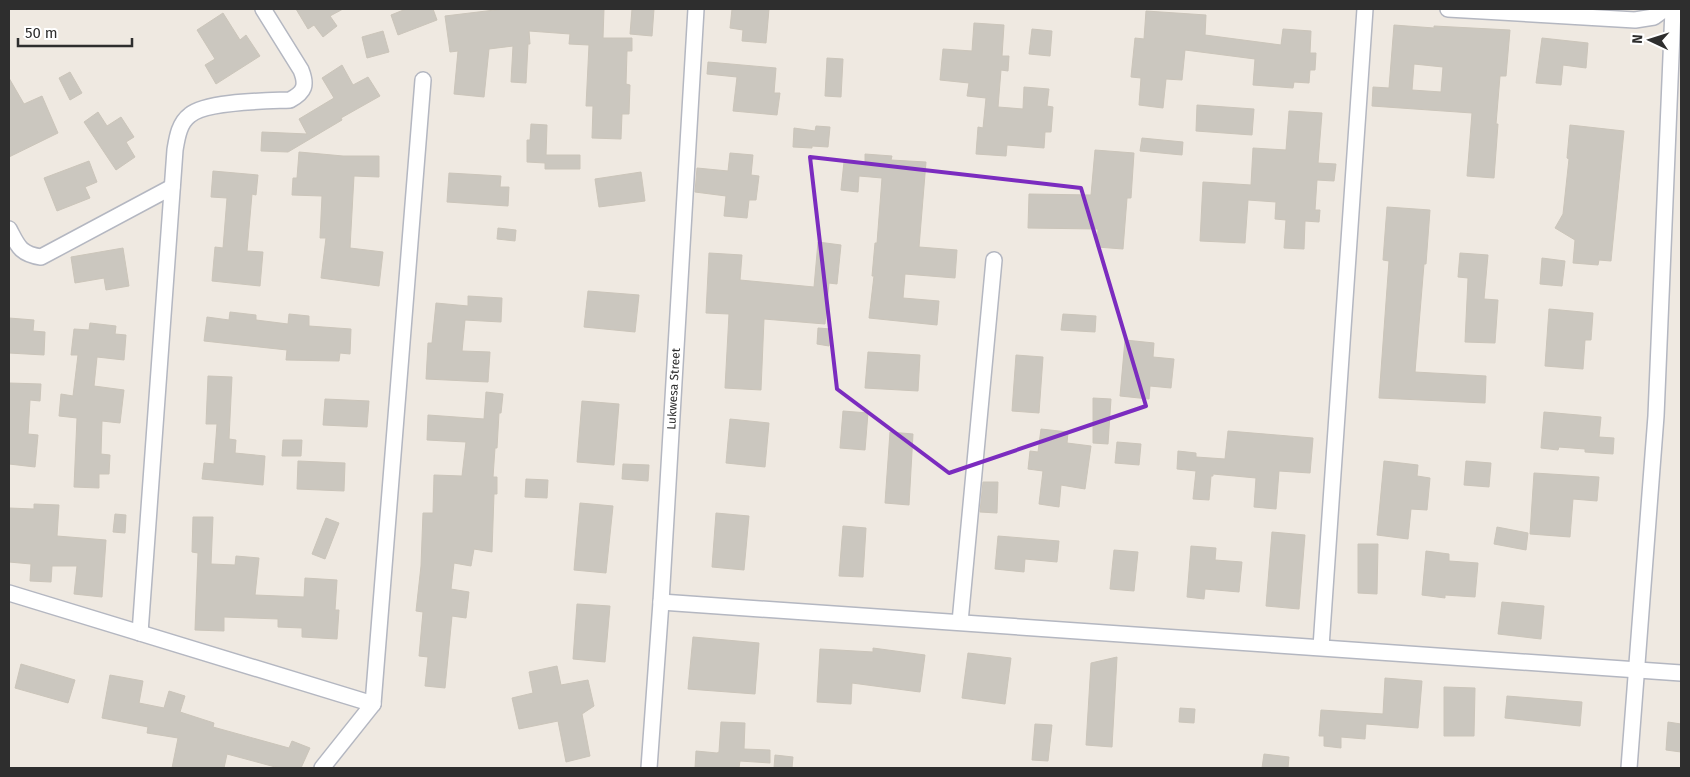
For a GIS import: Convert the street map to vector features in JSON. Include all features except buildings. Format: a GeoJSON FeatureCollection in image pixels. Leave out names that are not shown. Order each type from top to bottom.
{"type":"FeatureCollection","features":[{"type":"Feature","properties":{"kind":"street"},"geometry":{"type":"LineString","coordinates":[[140,632],[172,187],[179,129],[190,114],[210,106],[290,100],[300,95],[305,86],[305,79],[263,9]]}},
{"type":"Feature","properties":{"kind":"street","name":"Lukwesa Street"},"geometry":{"type":"LineString","coordinates":[[649,768],[661,602],[696,9]]}},
{"type":"Feature","properties":{"kind":"street"},"geometry":{"type":"LineString","coordinates":[[1320,648],[1365,9]]}},
{"type":"Feature","properties":{"kind":"street"},"geometry":{"type":"LineString","coordinates":[[1448,9],[1635,20],[1654,17],[1665,9]]}},
{"type":"Feature","properties":{"kind":"street"},"geometry":{"type":"LineString","coordinates":[[1628,768],[1656,416],[1673,9]]}},
{"type":"Feature","properties":{"kind":"street"},"geometry":{"type":"LineString","coordinates":[[322,768],[373,704],[423,80]]}},
{"type":"Feature","properties":{"kind":"street"},"geometry":{"type":"LineString","coordinates":[[9,229],[19,248],[30,255],[41,257],[172,187]]}},
{"type":"Feature","properties":{"kind":"street"},"geometry":{"type":"LineString","coordinates":[[960,622],[994,260]]}},
{"type":"Feature","properties":{"kind":"street"},"geometry":{"type":"LineString","coordinates":[[9,592],[373,704]]}},
{"type":"Feature","properties":{"kind":"street"},"geometry":{"type":"LineString","coordinates":[[661,602],[1681,673]]}},
{"type":"Feature","properties":{"kind":"highlighted area"},"geometry":{"type":"Polygon","coordinates":[[[810,157],[1081,188],[1146,406],[949,473],[837,389],[810,157]]]}}]}
